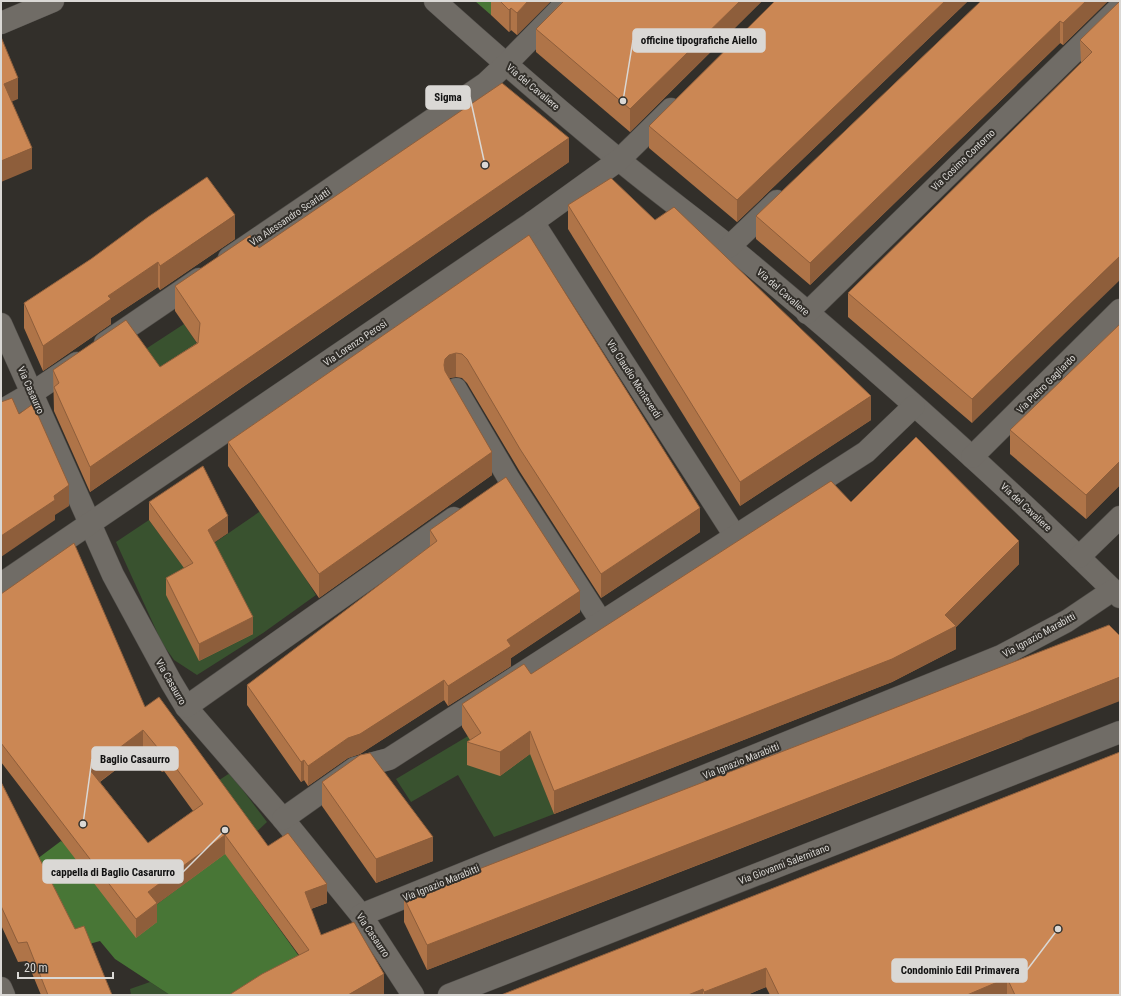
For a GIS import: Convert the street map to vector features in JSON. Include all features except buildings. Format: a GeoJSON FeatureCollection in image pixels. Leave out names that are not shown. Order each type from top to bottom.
{"type":"FeatureCollection","features":[{"type":"Feature","properties":{"kind":"street"},"geometry":{"type":"LineString","coordinates":[[1,23],[52,1]]}},
{"type":"Feature","properties":{"kind":"street","name":"Via del Cavaliere"},"geometry":{"type":"LineString","coordinates":[[435,1],[506,64],[619,160],[729,247],[807,312],[972,457],[1116,593]]}},
{"type":"Feature","properties":{"kind":"street","name":"Via Alessandro Scarlatti"},"geometry":{"type":"LineString","coordinates":[[1,412],[32,393],[486,83],[568,1]]}},
{"type":"Feature","properties":{"kind":"street","name":"Via Cosimo Contorno"},"geometry":{"type":"LineString","coordinates":[[807,312],[1120,6]]}},
{"type":"Feature","properties":{"kind":"street","name":"Via Lorenzo Perosi"},"geometry":{"type":"LineString","coordinates":[[1,584],[533,222],[619,160],[686,94]]}},
{"type":"Feature","properties":{"kind":"street"},"geometry":{"type":"LineString","coordinates":[[729,247],[792,187]]}},
{"type":"Feature","properties":{"kind":"street","name":"Via Claudio Monteverdi"},"geometry":{"type":"LineString","coordinates":[[533,222],[735,536]]}},
{"type":"Feature","properties":{"kind":"street","name":"Via Pietro Gagliardo"},"geometry":{"type":"LineString","coordinates":[[972,457],[1120,310]]}},
{"type":"Feature","properties":{"kind":"street","name":"Via Casaurro"},"geometry":{"type":"LineString","coordinates":[[1,324],[113,575],[186,707],[282,819],[361,915],[414,995]]}},
{"type":"Feature","properties":{"kind":"street"},"geometry":{"type":"LineString","coordinates":[[456,389],[502,484],[602,623]]}},
{"type":"Feature","properties":{"kind":"street"},"geometry":{"type":"LineString","coordinates":[[282,819],[355,768],[389,759],[866,452],[914,406]]}},
{"type":"Feature","properties":{"kind":"street"},"geometry":{"type":"LineString","coordinates":[[186,707],[470,506]]}},
{"type":"Feature","properties":{"kind":"street"},"geometry":{"type":"LineString","coordinates":[[1079,557],[1120,517]]}},
{"type":"Feature","properties":{"kind":"street","name":"Via Ignazio Marabitti"},"geometry":{"type":"LineString","coordinates":[[361,915],[1001,656],[1116,593]]}},
{"type":"Feature","properties":{"kind":"street","name":"Via Giovanni Salernitano"},"geometry":{"type":"LineString","coordinates":[[449,995],[1120,732]]}},
{"type":"Feature","properties":{"kind":"street"},"geometry":{"type":"LineString","coordinates":[[1,988],[4,995]]}},
{"type":"Feature","properties":{"kind":"green space"},"geometry":{"type":"Polygon","coordinates":[[[475,1],[504,1],[491,15],[475,1]]]}},
{"type":"Feature","properties":{"kind":"green space"},"geometry":{"type":"Polygon","coordinates":[[[184,324],[208,360],[161,392],[135,356],[184,324]]]}},
{"type":"Feature","properties":{"kind":"green space"},"geometry":{"type":"Polygon","coordinates":[[[262,510],[316,595],[263,633],[197,675],[174,660],[162,643],[116,542],[149,520],[182,565],[262,510]]]}},
{"type":"Feature","properties":{"kind":"green space"},"geometry":{"type":"Polygon","coordinates":[[[510,711],[544,762],[536,768],[554,814],[494,837],[458,775],[411,802],[396,779],[510,711]]]}},
{"type":"Feature","properties":{"kind":"green space"},"geometry":{"type":"Polygon","coordinates":[[[230,773],[267,822],[249,839],[210,786],[230,773]]]}},
{"type":"Feature","properties":{"kind":"green space"},"geometry":{"type":"Polygon","coordinates":[[[61,841],[148,911],[225,853],[301,959],[241,995],[170,995],[115,959],[100,941],[75,948],[37,859],[61,841]]]}},
{"type":"Feature","properties":{"kind":"green space"},"geometry":{"type":"Polygon","coordinates":[[[150,982],[170,995],[131,995],[130,989],[150,982]]]}},
{"type":"Feature","properties":{"kind":"place","name":"officine tipografiche Aiello"},"geometry":{"type":"Point","coordinates":[623,101]}},
{"type":"Feature","properties":{"kind":"place","name":"Sigma"},"geometry":{"type":"Point","coordinates":[485,165]}},
{"type":"Feature","properties":{"kind":"place","name":"Baglio Casaurro"},"geometry":{"type":"Point","coordinates":[83,824]}},
{"type":"Feature","properties":{"kind":"place","name":"cappella di Baglio Casarurro"},"geometry":{"type":"Point","coordinates":[225,830]}},
{"type":"Feature","properties":{"kind":"place","name":"Condominio Edil Primavera"},"geometry":{"type":"Point","coordinates":[1058,929]}}]}
